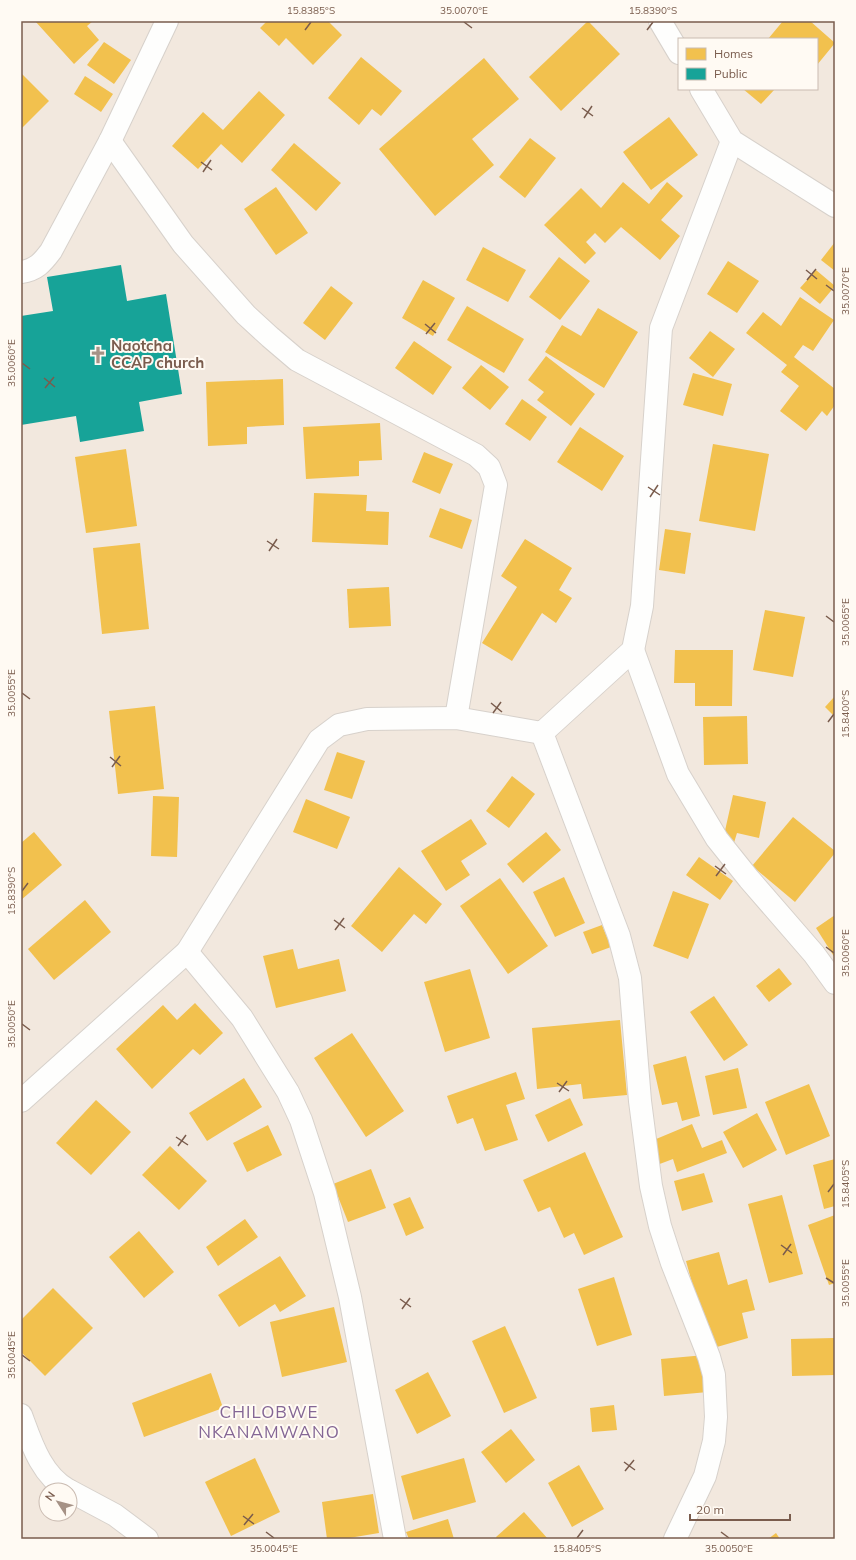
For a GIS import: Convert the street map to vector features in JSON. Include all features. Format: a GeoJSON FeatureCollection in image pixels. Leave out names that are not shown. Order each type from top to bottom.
{"type":"FeatureCollection","features":[{"type":"Feature","properties":{"kind":"street"},"geometry":{"type":"LineString","coordinates":[[21,272],[31,270],[44,262],[51,251],[110,140],[167,21]]}},
{"type":"Feature","properties":{"kind":"street"},"geometry":{"type":"LineString","coordinates":[[660,21],[678,51]]}},
{"type":"Feature","properties":{"kind":"street"},"geometry":{"type":"LineString","coordinates":[[702,90],[732,140],[835,206]]}},
{"type":"Feature","properties":{"kind":"street"},"geometry":{"type":"LineString","coordinates":[[110,140],[183,244],[246,316],[270,337],[297,360],[476,455],[489,467],[496,486],[456,718]]}},
{"type":"Feature","properties":{"kind":"street"},"geometry":{"type":"LineString","coordinates":[[732,140],[661,328],[642,606],[633,650],[678,774],[717,839],[744,873],[814,954],[835,983]]}},
{"type":"Feature","properties":{"kind":"street"},"geometry":{"type":"LineString","coordinates":[[542,733],[633,650]]}},
{"type":"Feature","properties":{"kind":"street"},"geometry":{"type":"LineString","coordinates":[[21,1101],[187,952],[319,740],[339,725],[367,719],[456,718],[542,733]]}},
{"type":"Feature","properties":{"kind":"street"},"geometry":{"type":"LineString","coordinates":[[542,733],[619,936],[630,978],[640,1101],[651,1186],[660,1226],[672,1263],[709,1357],[714,1374],[716,1417],[714,1441],[705,1476],[675,1539]]}},
{"type":"Feature","properties":{"kind":"street"},"geometry":{"type":"LineString","coordinates":[[187,952],[242,1018],[288,1092],[301,1120],[325,1193],[350,1297],[395,1539]]}},
{"type":"Feature","properties":{"kind":"street"},"geometry":{"type":"LineString","coordinates":[[21,1415],[28,1435],[45,1470],[58,1482]]}},
{"type":"Feature","properties":{"kind":"street"},"geometry":{"type":"LineString","coordinates":[[78,1495],[114,1515],[147,1539]]}},
{"type":"Feature","properties":{"kind":"shaded area"},"geometry":{"type":"Polygon","coordinates":[[[21,21],[835,21],[835,1539],[21,1539],[21,21]]]}},
{"type":"Feature","properties":{"kind":"building: Homes"},"geometry":{"type":"Polygon","coordinates":[[[35,21],[93,21],[87,26],[99,40],[74,64],[35,21]]]}},
{"type":"Feature","properties":{"kind":"building: Homes"},"geometry":{"type":"Polygon","coordinates":[[[267,21],[328,21],[342,35],[313,65],[286,38],[279,46],[260,28],[267,21]]]}},
{"type":"Feature","properties":{"kind":"building: Homes"},"geometry":{"type":"Polygon","coordinates":[[[588,21],[620,54],[561,111],[529,77],[588,21]]]}},
{"type":"Feature","properties":{"kind":"building: Homes"},"geometry":{"type":"Polygon","coordinates":[[[783,21],[810,21],[835,43],[818,64],[818,38],[769,38],[783,21]]]}},
{"type":"Feature","properties":{"kind":"building: Homes"},"geometry":{"type":"Polygon","coordinates":[[[104,42],[131,60],[114,84],[87,65],[104,42]]]}},
{"type":"Feature","properties":{"kind":"building: Homes"},"geometry":{"type":"Polygon","coordinates":[[[361,57],[402,91],[381,116],[372,109],[359,125],[328,98],[361,57]]]}},
{"type":"Feature","properties":{"kind":"building: Homes"},"geometry":{"type":"Polygon","coordinates":[[[484,58],[519,99],[472,139],[494,165],[435,216],[379,149],[484,58]]]}},
{"type":"Feature","properties":{"kind":"building: Homes"},"geometry":{"type":"Polygon","coordinates":[[[21,73],[49,101],[22,128],[21,127],[21,73]]]}},
{"type":"Feature","properties":{"kind":"building: Homes"},"geometry":{"type":"Polygon","coordinates":[[[85,76],[113,94],[101,112],[74,94],[85,76]]]}},
{"type":"Feature","properties":{"kind":"building: Homes"},"geometry":{"type":"Polygon","coordinates":[[[744,90],[774,90],[761,104],[744,90]]]}},
{"type":"Feature","properties":{"kind":"building: Homes"},"geometry":{"type":"Polygon","coordinates":[[[259,91],[285,115],[242,163],[221,144],[198,169],[172,146],[203,112],[223,130],[259,91]]]}},
{"type":"Feature","properties":{"kind":"building: Homes"},"geometry":{"type":"Polygon","coordinates":[[[669,117],[698,155],[651,190],[623,152],[669,117]]]}},
{"type":"Feature","properties":{"kind":"building: Homes"},"geometry":{"type":"Polygon","coordinates":[[[530,138],[556,158],[525,198],[499,177],[530,138]]]}},
{"type":"Feature","properties":{"kind":"building: Homes"},"geometry":{"type":"Polygon","coordinates":[[[294,143],[341,183],[316,211],[271,170],[294,143]]]}},
{"type":"Feature","properties":{"kind":"building: Homes"},"geometry":{"type":"Polygon","coordinates":[[[623,182],[649,204],[667,182],[683,196],[661,220],[680,236],[660,260],[621,227],[605,243],[595,233],[586,242],[596,253],[585,264],[544,225],[581,188],[601,208],[623,182]]]}},
{"type":"Feature","properties":{"kind":"building: Homes"},"geometry":{"type":"Polygon","coordinates":[[[276,187],[308,233],[276,255],[244,209],[276,187]]]}},
{"type":"Feature","properties":{"kind":"building: Homes"},"geometry":{"type":"Polygon","coordinates":[[[835,242],[835,271],[821,260],[835,242]]]}},
{"type":"Feature","properties":{"kind":"building: Homes"},"geometry":{"type":"Polygon","coordinates":[[[483,247],[526,270],[508,302],[466,280],[483,247]]]}},
{"type":"Feature","properties":{"kind":"building: Homes"},"geometry":{"type":"Polygon","coordinates":[[[559,257],[590,281],[560,320],[529,297],[559,257]]]}},
{"type":"Feature","properties":{"kind":"building: Homes"},"geometry":{"type":"Polygon","coordinates":[[[728,261],[759,281],[737,313],[707,294],[728,261]]]}},
{"type":"Feature","properties":{"kind":"building: Homes"},"geometry":{"type":"Polygon","coordinates":[[[816,270],[835,286],[820,304],[800,288],[816,270]]]}},
{"type":"Feature","properties":{"kind":"building: Homes"},"geometry":{"type":"Polygon","coordinates":[[[423,280],[455,298],[433,336],[402,318],[423,280]]]}},
{"type":"Feature","properties":{"kind":"building: Homes"},"geometry":{"type":"Polygon","coordinates":[[[331,286],[353,303],[325,340],[303,323],[331,286]]]}},
{"type":"Feature","properties":{"kind":"building: Homes"},"geometry":{"type":"Polygon","coordinates":[[[800,297],[834,320],[813,351],[803,345],[794,357],[835,389],[835,405],[827,416],[822,411],[806,431],[780,411],[799,386],[781,372],[787,365],[746,333],[763,312],[781,326],[800,297]]]}},
{"type":"Feature","properties":{"kind":"building: Homes"},"geometry":{"type":"Polygon","coordinates":[[[467,306],[524,339],[504,373],[447,340],[467,306]]]}},
{"type":"Feature","properties":{"kind":"building: Homes"},"geometry":{"type":"Polygon","coordinates":[[[598,308],[638,332],[604,388],[545,352],[562,325],[581,336],[598,308]]]}},
{"type":"Feature","properties":{"kind":"building: Homes"},"geometry":{"type":"Polygon","coordinates":[[[710,331],[735,349],[713,377],[689,358],[710,331]]]}},
{"type":"Feature","properties":{"kind":"building: Homes"},"geometry":{"type":"Polygon","coordinates":[[[414,341],[452,367],[433,395],[395,368],[414,341]]]}},
{"type":"Feature","properties":{"kind":"building: Homes"},"geometry":{"type":"Polygon","coordinates":[[[546,356],[595,394],[571,426],[537,400],[544,392],[528,380],[546,356]]]}},
{"type":"Feature","properties":{"kind":"building: Homes"},"geometry":{"type":"Polygon","coordinates":[[[481,365],[509,387],[490,410],[462,388],[481,365]]]}},
{"type":"Feature","properties":{"kind":"building: Homes"},"geometry":{"type":"Polygon","coordinates":[[[693,373],[732,384],[723,416],[683,405],[693,373]]]}},
{"type":"Feature","properties":{"kind":"building: Homes"},"geometry":{"type":"Polygon","coordinates":[[[283,379],[284,425],[247,427],[247,444],[208,446],[206,382],[283,379]]]}},
{"type":"Feature","properties":{"kind":"building: Homes"},"geometry":{"type":"Polygon","coordinates":[[[522,399],[547,417],[530,441],[505,424],[522,399]]]}},
{"type":"Feature","properties":{"kind":"building: Homes"},"geometry":{"type":"Polygon","coordinates":[[[380,423],[382,460],[359,461],[359,476],[306,479],[303,427],[380,423]]]}},
{"type":"Feature","properties":{"kind":"building: Homes"},"geometry":{"type":"Polygon","coordinates":[[[580,427],[624,456],[602,491],[557,462],[580,427]]]}},
{"type":"Feature","properties":{"kind":"building: Homes"},"geometry":{"type":"Polygon","coordinates":[[[713,444],[769,454],[755,531],[699,521],[713,444]]]}},
{"type":"Feature","properties":{"kind":"building: Homes"},"geometry":{"type":"Polygon","coordinates":[[[126,449],[137,526],[86,533],[75,457],[126,449]]]}},
{"type":"Feature","properties":{"kind":"building: Homes"},"geometry":{"type":"Polygon","coordinates":[[[424,452],[453,464],[440,494],[412,482],[424,452]]]}},
{"type":"Feature","properties":{"kind":"building: Homes"},"geometry":{"type":"Polygon","coordinates":[[[314,493],[367,495],[366,511],[389,512],[388,545],[312,542],[314,493]]]}},
{"type":"Feature","properties":{"kind":"building: Homes"},"geometry":{"type":"Polygon","coordinates":[[[440,508],[472,520],[462,549],[429,537],[440,508]]]}},
{"type":"Feature","properties":{"kind":"building: Homes"},"geometry":{"type":"Polygon","coordinates":[[[665,529],[691,533],[685,574],[659,570],[665,529]]]}},
{"type":"Feature","properties":{"kind":"building: Homes"},"geometry":{"type":"Polygon","coordinates":[[[525,539],[572,568],[559,590],[572,598],[556,623],[542,613],[512,661],[482,643],[517,587],[501,576],[525,539]]]}},
{"type":"Feature","properties":{"kind":"building: Homes"},"geometry":{"type":"Polygon","coordinates":[[[140,543],[149,629],[102,634],[93,548],[140,543]]]}},
{"type":"Feature","properties":{"kind":"building: Homes"},"geometry":{"type":"Polygon","coordinates":[[[389,587],[391,626],[349,628],[347,589],[389,587]]]}},
{"type":"Feature","properties":{"kind":"building: Homes"},"geometry":{"type":"Polygon","coordinates":[[[765,610],[805,617],[793,677],[753,670],[765,610]]]}},
{"type":"Feature","properties":{"kind":"building: Homes"},"geometry":{"type":"Polygon","coordinates":[[[675,650],[733,650],[732,706],[695,706],[695,683],[674,683],[675,650]]]}},
{"type":"Feature","properties":{"kind":"building: Homes"},"geometry":{"type":"Polygon","coordinates":[[[835,696],[835,717],[825,707],[835,696]]]}},
{"type":"Feature","properties":{"kind":"building: Homes"},"geometry":{"type":"Polygon","coordinates":[[[155,706],[164,789],[118,794],[109,711],[155,706]]]}},
{"type":"Feature","properties":{"kind":"building: Homes"},"geometry":{"type":"Polygon","coordinates":[[[747,716],[748,764],[704,765],[703,717],[747,716]]]}},
{"type":"Feature","properties":{"kind":"building: Homes"},"geometry":{"type":"Polygon","coordinates":[[[337,752],[365,761],[352,799],[324,790],[337,752]]]}},
{"type":"Feature","properties":{"kind":"building: Homes"},"geometry":{"type":"Polygon","coordinates":[[[512,776],[535,794],[509,828],[486,811],[512,776]]]}},
{"type":"Feature","properties":{"kind":"building: Homes"},"geometry":{"type":"Polygon","coordinates":[[[733,795],[766,802],[759,838],[737,833],[733,846],[722,844],[733,795]]]}},
{"type":"Feature","properties":{"kind":"building: Homes"},"geometry":{"type":"Polygon","coordinates":[[[153,796],[179,797],[177,857],[151,856],[153,796]]]}},
{"type":"Feature","properties":{"kind":"building: Homes"},"geometry":{"type":"Polygon","coordinates":[[[306,799],[350,817],[337,849],[293,832],[306,799]]]}},
{"type":"Feature","properties":{"kind":"building: Homes"},"geometry":{"type":"Polygon","coordinates":[[[793,817],[835,851],[835,853],[795,902],[752,866],[793,817]]]}},
{"type":"Feature","properties":{"kind":"building: Homes"},"geometry":{"type":"Polygon","coordinates":[[[471,819],[487,844],[461,861],[470,875],[446,891],[421,851],[471,819]]]}},
{"type":"Feature","properties":{"kind":"building: Homes"},"geometry":{"type":"Polygon","coordinates":[[[34,832],[62,865],[21,900],[21,843],[34,832]]]}},
{"type":"Feature","properties":{"kind":"building: Homes"},"geometry":{"type":"Polygon","coordinates":[[[546,832],[561,850],[523,883],[507,864],[546,832]]]}},
{"type":"Feature","properties":{"kind":"building: Homes"},"geometry":{"type":"Polygon","coordinates":[[[699,857],[733,881],[720,900],[686,875],[699,857]]]}},
{"type":"Feature","properties":{"kind":"building: Homes"},"geometry":{"type":"Polygon","coordinates":[[[399,867],[442,904],[426,924],[414,914],[382,952],[351,926],[399,867]]]}},
{"type":"Feature","properties":{"kind":"building: Homes"},"geometry":{"type":"Polygon","coordinates":[[[564,877],[585,923],[555,937],[533,892],[564,877]]]}},
{"type":"Feature","properties":{"kind":"building: Homes"},"geometry":{"type":"Polygon","coordinates":[[[500,878],[548,946],[508,974],[460,906],[500,878]]]}},
{"type":"Feature","properties":{"kind":"building: Homes"},"geometry":{"type":"Polygon","coordinates":[[[673,891],[709,904],[688,959],[653,946],[673,891]]]}},
{"type":"Feature","properties":{"kind":"building: Homes"},"geometry":{"type":"Polygon","coordinates":[[[85,900],[111,932],[54,980],[28,949],[85,900]]]}},
{"type":"Feature","properties":{"kind":"building: Homes"},"geometry":{"type":"Polygon","coordinates":[[[835,915],[835,958],[816,928],[835,915]]]}},
{"type":"Feature","properties":{"kind":"building: Homes"},"geometry":{"type":"Polygon","coordinates":[[[602,925],[611,947],[592,954],[583,932],[602,925]]]}},
{"type":"Feature","properties":{"kind":"building: Homes"},"geometry":{"type":"Polygon","coordinates":[[[293,949],[298,969],[339,959],[346,991],[276,1008],[263,956],[293,949]]]}},
{"type":"Feature","properties":{"kind":"building: Homes"},"geometry":{"type":"Polygon","coordinates":[[[779,968],[792,984],[769,1002],[756,986],[779,968]]]}},
{"type":"Feature","properties":{"kind":"building: Homes"},"geometry":{"type":"Polygon","coordinates":[[[470,969],[490,1038],[445,1052],[424,982],[470,969]]]}},
{"type":"Feature","properties":{"kind":"building: Homes"},"geometry":{"type":"Polygon","coordinates":[[[714,996],[748,1045],[724,1061],[690,1012],[714,996]]]}},
{"type":"Feature","properties":{"kind":"building: Homes"},"geometry":{"type":"Polygon","coordinates":[[[195,1003],[223,1033],[200,1055],[193,1049],[152,1089],[116,1049],[163,1005],[177,1020],[195,1003]]]}},
{"type":"Feature","properties":{"kind":"building: Homes"},"geometry":{"type":"Polygon","coordinates":[[[620,1020],[627,1095],[583,1099],[581,1084],[537,1089],[532,1028],[620,1020]]]}},
{"type":"Feature","properties":{"kind":"building: Homes"},"geometry":{"type":"Polygon","coordinates":[[[352,1033],[404,1111],[366,1137],[314,1058],[352,1033]]]}},
{"type":"Feature","properties":{"kind":"building: Homes"},"geometry":{"type":"Polygon","coordinates":[[[686,1056],[700,1116],[682,1121],[677,1102],[662,1105],[653,1065],[686,1056]]]}},
{"type":"Feature","properties":{"kind":"building: Homes"},"geometry":{"type":"Polygon","coordinates":[[[738,1068],[747,1108],[713,1115],[705,1076],[738,1068]]]}},
{"type":"Feature","properties":{"kind":"building: Homes"},"geometry":{"type":"Polygon","coordinates":[[[516,1072],[525,1099],[506,1105],[518,1140],[485,1151],[473,1118],[457,1124],[447,1096],[516,1072]]]}},
{"type":"Feature","properties":{"kind":"building: Homes"},"geometry":{"type":"Polygon","coordinates":[[[244,1078],[262,1107],[207,1141],[189,1113],[244,1078]]]}},
{"type":"Feature","properties":{"kind":"building: Homes"},"geometry":{"type":"Polygon","coordinates":[[[809,1084],[830,1136],[786,1155],[765,1102],[809,1084]]]}},
{"type":"Feature","properties":{"kind":"building: Homes"},"geometry":{"type":"Polygon","coordinates":[[[570,1098],[583,1125],[548,1142],[535,1115],[570,1098]]]}},
{"type":"Feature","properties":{"kind":"building: Homes"},"geometry":{"type":"Polygon","coordinates":[[[96,1100],[131,1132],[91,1175],[56,1143],[96,1100]]]}},
{"type":"Feature","properties":{"kind":"building: Homes"},"geometry":{"type":"Polygon","coordinates":[[[757,1113],[777,1150],[743,1168],[723,1132],[757,1113]]]}},
{"type":"Feature","properties":{"kind":"building: Homes"},"geometry":{"type":"Polygon","coordinates":[[[692,1124],[702,1148],[722,1140],[727,1153],[677,1172],[673,1159],[657,1165],[649,1142],[692,1124]]]}},
{"type":"Feature","properties":{"kind":"building: Homes"},"geometry":{"type":"Polygon","coordinates":[[[268,1125],[282,1155],[247,1172],[233,1143],[268,1125]]]}},
{"type":"Feature","properties":{"kind":"building: Homes"},"geometry":{"type":"Polygon","coordinates":[[[170,1146],[207,1181],[179,1210],[142,1175],[170,1146]]]}},
{"type":"Feature","properties":{"kind":"building: Homes"},"geometry":{"type":"Polygon","coordinates":[[[585,1152],[623,1237],[584,1255],[574,1233],[564,1238],[550,1207],[538,1212],[523,1180],[585,1152]]]}},
{"type":"Feature","properties":{"kind":"building: Homes"},"geometry":{"type":"Polygon","coordinates":[[[835,1159],[835,1206],[824,1209],[813,1165],[835,1159]]]}},
{"type":"Feature","properties":{"kind":"building: Homes"},"geometry":{"type":"Polygon","coordinates":[[[371,1169],[386,1208],[348,1222],[333,1184],[371,1169]]]}},
{"type":"Feature","properties":{"kind":"building: Homes"},"geometry":{"type":"Polygon","coordinates":[[[704,1173],[713,1202],[682,1211],[674,1181],[704,1173]]]}},
{"type":"Feature","properties":{"kind":"building: Homes"},"geometry":{"type":"Polygon","coordinates":[[[782,1195],[803,1274],[769,1283],[748,1204],[782,1195]]]}},
{"type":"Feature","properties":{"kind":"building: Homes"},"geometry":{"type":"Polygon","coordinates":[[[410,1197],[424,1228],[406,1236],[393,1204],[410,1197]]]}},
{"type":"Feature","properties":{"kind":"building: Homes"},"geometry":{"type":"Polygon","coordinates":[[[835,1215],[835,1283],[829,1285],[808,1225],[835,1215]]]}},
{"type":"Feature","properties":{"kind":"building: Homes"},"geometry":{"type":"Polygon","coordinates":[[[245,1219],[258,1237],[218,1266],[206,1247],[245,1219]]]}},
{"type":"Feature","properties":{"kind":"building: Homes"},"geometry":{"type":"Polygon","coordinates":[[[139,1231],[174,1272],[144,1298],[109,1257],[139,1231]]]}},
{"type":"Feature","properties":{"kind":"building: Homes"},"geometry":{"type":"Polygon","coordinates":[[[719,1252],[728,1285],[747,1279],[755,1310],[742,1313],[748,1338],[710,1349],[686,1261],[719,1252]]]}},
{"type":"Feature","properties":{"kind":"building: Homes"},"geometry":{"type":"Polygon","coordinates":[[[280,1256],[306,1296],[280,1312],[275,1304],[239,1327],[218,1295],[280,1256]]]}},
{"type":"Feature","properties":{"kind":"building: Homes"},"geometry":{"type":"Polygon","coordinates":[[[614,1277],[632,1335],[597,1346],[578,1289],[614,1277]]]}},
{"type":"Feature","properties":{"kind":"building: Homes"},"geometry":{"type":"Polygon","coordinates":[[[53,1288],[93,1328],[45,1376],[21,1352],[21,1320],[53,1288]]]}},
{"type":"Feature","properties":{"kind":"building: Homes"},"geometry":{"type":"Polygon","coordinates":[[[334,1307],[347,1362],[282,1377],[270,1322],[334,1307]]]}},
{"type":"Feature","properties":{"kind":"building: Homes"},"geometry":{"type":"Polygon","coordinates":[[[505,1326],[537,1398],[504,1413],[472,1341],[505,1326]]]}},
{"type":"Feature","properties":{"kind":"building: Homes"},"geometry":{"type":"Polygon","coordinates":[[[834,1338],[835,1375],[792,1376],[791,1339],[834,1338]]]}},
{"type":"Feature","properties":{"kind":"building: Homes"},"geometry":{"type":"Polygon","coordinates":[[[705,1355],[708,1392],[664,1396],[661,1359],[705,1355]]]}},
{"type":"Feature","properties":{"kind":"building: Homes"},"geometry":{"type":"Polygon","coordinates":[[[428,1372],[451,1416],[417,1434],[395,1390],[428,1372]]]}},
{"type":"Feature","properties":{"kind":"building: Homes"},"geometry":{"type":"Polygon","coordinates":[[[211,1373],[223,1408],[144,1437],[132,1403],[211,1373]]]}},
{"type":"Feature","properties":{"kind":"building: Homes"},"geometry":{"type":"Polygon","coordinates":[[[614,1405],[617,1430],[592,1432],[590,1408],[614,1405]]]}},
{"type":"Feature","properties":{"kind":"building: Homes"},"geometry":{"type":"Polygon","coordinates":[[[511,1429],[535,1460],[506,1483],[481,1452],[511,1429]]]}},
{"type":"Feature","properties":{"kind":"building: Homes"},"geometry":{"type":"Polygon","coordinates":[[[255,1458],[280,1512],[231,1536],[205,1482],[255,1458]]]}},
{"type":"Feature","properties":{"kind":"building: Homes"},"geometry":{"type":"Polygon","coordinates":[[[464,1458],[476,1502],[413,1520],[401,1476],[464,1458]]]}},
{"type":"Feature","properties":{"kind":"building: Homes"},"geometry":{"type":"Polygon","coordinates":[[[579,1465],[604,1509],[572,1527],[548,1483],[579,1465]]]}},
{"type":"Feature","properties":{"kind":"building: Homes"},"geometry":{"type":"Polygon","coordinates":[[[373,1494],[379,1533],[343,1539],[327,1539],[322,1502],[373,1494]]]}},
{"type":"Feature","properties":{"kind":"building: Homes"},"geometry":{"type":"Polygon","coordinates":[[[524,1512],[548,1539],[497,1539],[496,1537],[524,1512]]]}},
{"type":"Feature","properties":{"kind":"building: Homes"},"geometry":{"type":"Polygon","coordinates":[[[448,1519],[454,1539],[409,1539],[406,1532],[448,1519]]]}},
{"type":"Feature","properties":{"kind":"building: Homes"},"geometry":{"type":"Polygon","coordinates":[[[776,1533],[780,1539],[768,1539],[776,1533]]]}},
{"type":"Feature","properties":{"kind":"building: Public","name":"Naotcha CCAP church"},"geometry":{"type":"Polygon","coordinates":[[[121,265],[127,301],[166,294],[182,394],[139,402],[144,431],[80,442],[76,416],[21,425],[21,316],[53,311],[47,277],[121,265]]]}},
{"type":"Feature","properties":{"kind":"place","name":"Naotcha CCAP church"},"geometry":{"type":"Point","coordinates":[98,355]}},
{"type":"Feature","properties":{"kind":"district","name":"CHILOBWE NKANAMWANO"},"geometry":{"type":"Point","coordinates":[269,1422]}}]}
